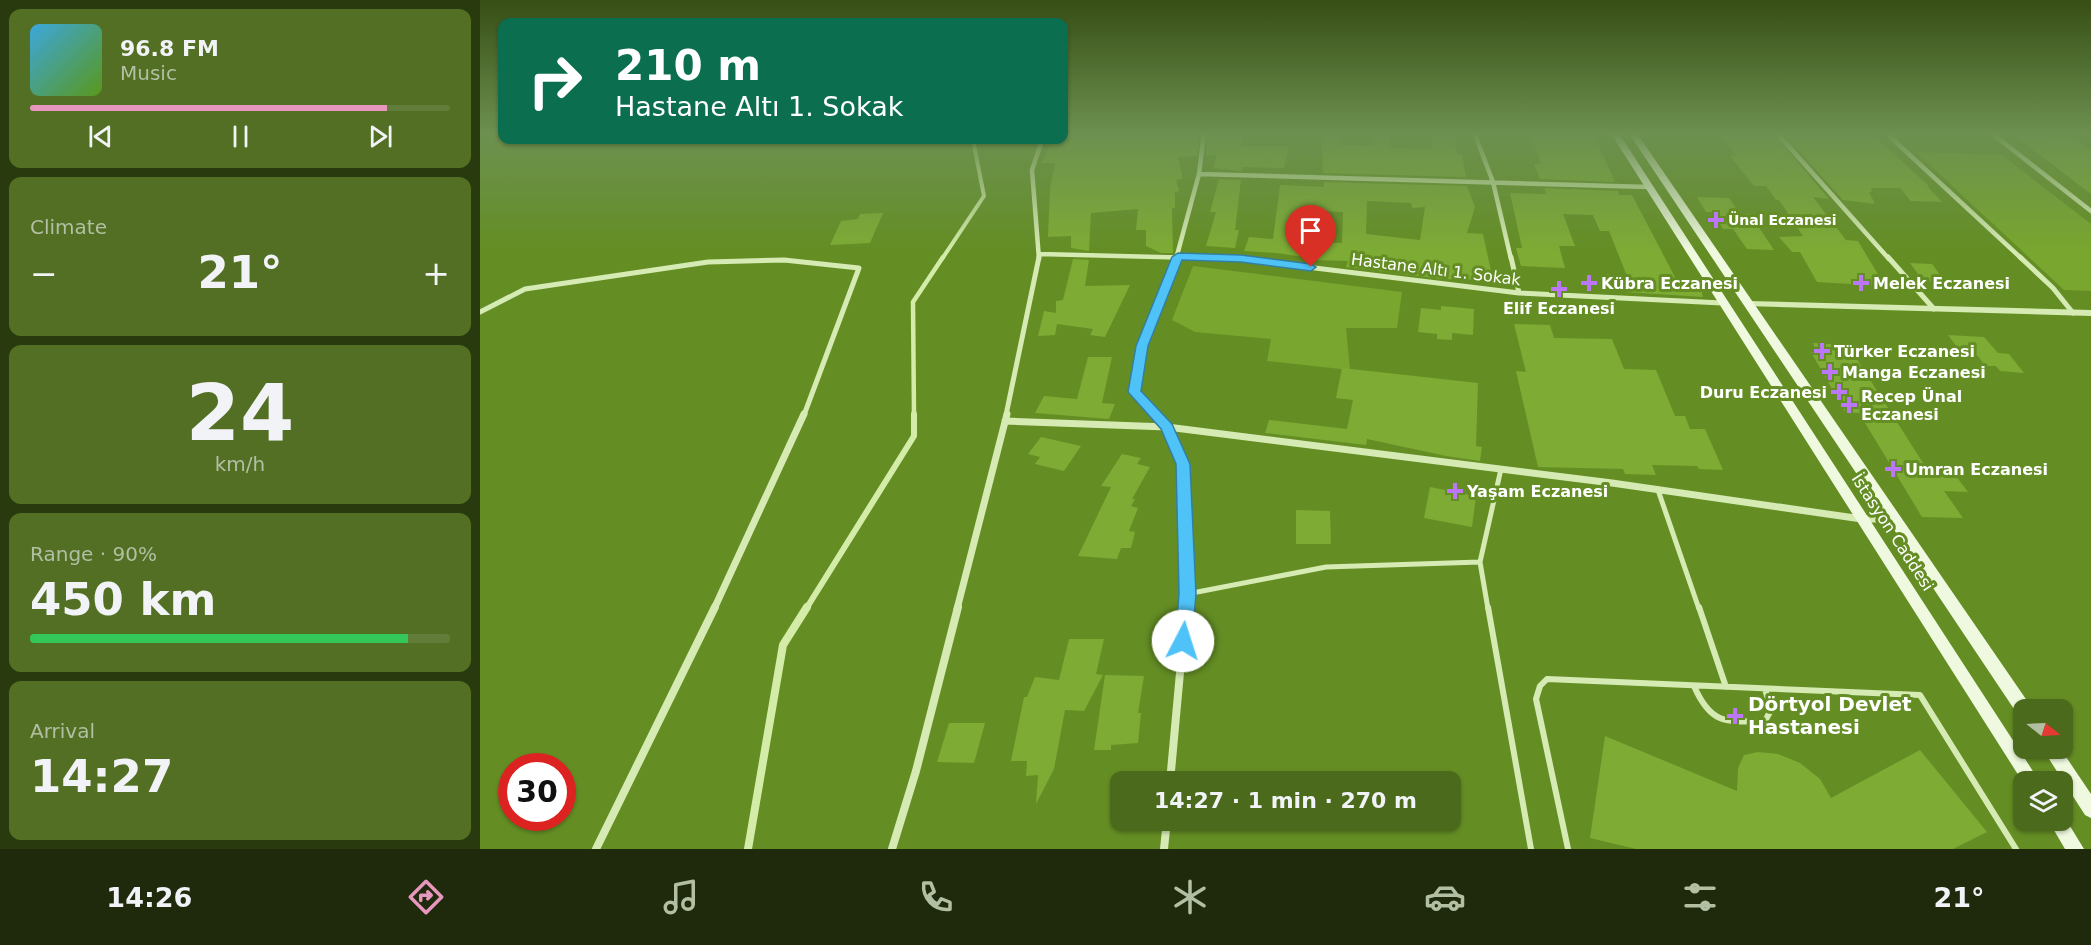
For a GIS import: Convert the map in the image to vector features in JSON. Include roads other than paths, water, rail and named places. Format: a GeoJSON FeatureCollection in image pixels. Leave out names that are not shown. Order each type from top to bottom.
{"type":"FeatureCollection","features":[{"type":"Feature","properties":{"kind":"main road","name":"İstasyon Caddesi"},"geometry":{"type":"LineString","coordinates":[[1639,172],[2025,771]]}},
{"type":"Feature","properties":{"kind":"main road","name":"İstasyon Caddesi"},"geometry":{"type":"LineString","coordinates":[[1659,172],[2017,699]]}},
{"type":"Feature","properties":{"kind":"main road"},"geometry":{"type":"LineString","coordinates":[[1722,303],[1748,304]]}},
{"type":"Feature","properties":{"kind":"main road"},"geometry":{"type":"LineString","coordinates":[[2057,759],[2091,809]]}},
{"type":"Feature","properties":{"kind":"main road"},"geometry":{"type":"LineString","coordinates":[[2064,831],[2075,849]]}},
{"type":"Feature","properties":{"kind":"street"},"geometry":{"type":"LineString","coordinates":[[892,849],[916,771],[1005,421],[1040,254],[1032,172]]}},
{"type":"Feature","properties":{"kind":"street"},"geometry":{"type":"LineString","coordinates":[[1489,172],[1519,293]]}},
{"type":"Feature","properties":{"kind":"street"},"geometry":{"type":"LineString","coordinates":[[1811,172],[1934,309]]}},
{"type":"Feature","properties":{"kind":"street"},"geometry":{"type":"LineString","coordinates":[[1928,172],[2053,288],[2073,313]]}},
{"type":"Feature","properties":{"kind":"street"},"geometry":{"type":"LineString","coordinates":[[2041,172],[2091,211]]}},
{"type":"Feature","properties":{"kind":"street"},"geometry":{"type":"LineString","coordinates":[[1171,771],[1187,594],[1183,464],[1167,427],[1135,392],[1142,346],[1178,257],[1199,174],[1649,188]]}},
{"type":"Feature","properties":{"kind":"street","name":"Hastane Altı 1. Sokak"},"geometry":{"type":"LineString","coordinates":[[1040,254],[1241,259],[1519,293],[1722,303]]}},
{"type":"Feature","properties":{"kind":"street"},"geometry":{"type":"LineString","coordinates":[[480,312],[525,289],[708,262],[738,259],[838,264],[859,268],[801,422],[684,674],[596,849]]}},
{"type":"Feature","properties":{"kind":"street"},"geometry":{"type":"LineString","coordinates":[[1748,304],[2091,313]]}},
{"type":"Feature","properties":{"kind":"street"},"geometry":{"type":"LineString","coordinates":[[1005,421],[1167,427],[1501,469],[1862,519],[1894,519]]}},
{"type":"Feature","properties":{"kind":"street"},"geometry":{"type":"LineString","coordinates":[[1164,849],[1166,831]]}},
{"type":"Feature","properties":{"kind":"lane"},"geometry":{"type":"LineString","coordinates":[[1501,469],[1480,561],[1531,849]]}},
{"type":"Feature","properties":{"kind":"lane"},"geometry":{"type":"LineString","coordinates":[[1658,490],[1726,687]]}},
{"type":"Feature","properties":{"kind":"lane"},"geometry":{"type":"LineString","coordinates":[[1187,594],[1317,568],[1348,565],[1447,566],[1480,561]]}},
{"type":"Feature","properties":{"kind":"lane"},"geometry":{"type":"LineString","coordinates":[[1568,849],[1536,699],[1540,686],[1547,679],[1920,695],[2016,849]]}},
{"type":"Feature","properties":{"kind":"lane"},"geometry":{"type":"LineString","coordinates":[[1694,686],[1701,705],[1713,717],[1729,722],[1765,722],[1772,709],[1765,689]]}},
{"type":"Feature","properties":{"kind":"waterway"},"geometry":{"type":"LineString","coordinates":[[942,259],[984,196],[979,172]]}},
{"type":"Feature","properties":{"kind":"waterway"},"geometry":{"type":"LineString","coordinates":[[914,415],[913,302],[943,257]]}},
{"type":"Feature","properties":{"kind":"waterway"},"geometry":{"type":"LineString","coordinates":[[806,609],[914,436],[914,415]]}},
{"type":"Feature","properties":{"kind":"waterway"},"geometry":{"type":"LineString","coordinates":[[748,849],[783,645],[807,607]]}},
{"type":"Feature","properties":{"kind":"place","name":"Ünal Eczanesi"},"geometry":{"type":"Point","coordinates":[1716,220]}},
{"type":"Feature","properties":{"kind":"place","name":"Kübra Eczanesi"},"geometry":{"type":"Point","coordinates":[1589,283]}},
{"type":"Feature","properties":{"kind":"place","name":"Melek Eczanesi"},"geometry":{"type":"Point","coordinates":[1861,283]}},
{"type":"Feature","properties":{"kind":"place","name":"Elif Eczanesi"},"geometry":{"type":"Point","coordinates":[1559,289]}},
{"type":"Feature","properties":{"kind":"place","name":"Türker Eczanesi"},"geometry":{"type":"Point","coordinates":[1822,351]}},
{"type":"Feature","properties":{"kind":"place","name":"Manga Eczanesi"},"geometry":{"type":"Point","coordinates":[1830,372]}},
{"type":"Feature","properties":{"kind":"place","name":"Duru Eczanesi"},"geometry":{"type":"Point","coordinates":[1839,392]}},
{"type":"Feature","properties":{"kind":"place","name":"Recep Ünal Eczanesi"},"geometry":{"type":"Point","coordinates":[1849,405]}},
{"type":"Feature","properties":{"kind":"place","name":"Umran Eczanesi"},"geometry":{"type":"Point","coordinates":[1893,469]}},
{"type":"Feature","properties":{"kind":"place","name":"Yaşam Eczanesi"},"geometry":{"type":"Point","coordinates":[1455,491]}},
{"type":"Feature","properties":{"kind":"place","name":"Dörtyol Devlet Hastanesi"},"geometry":{"type":"Point","coordinates":[1735,716]}}]}
